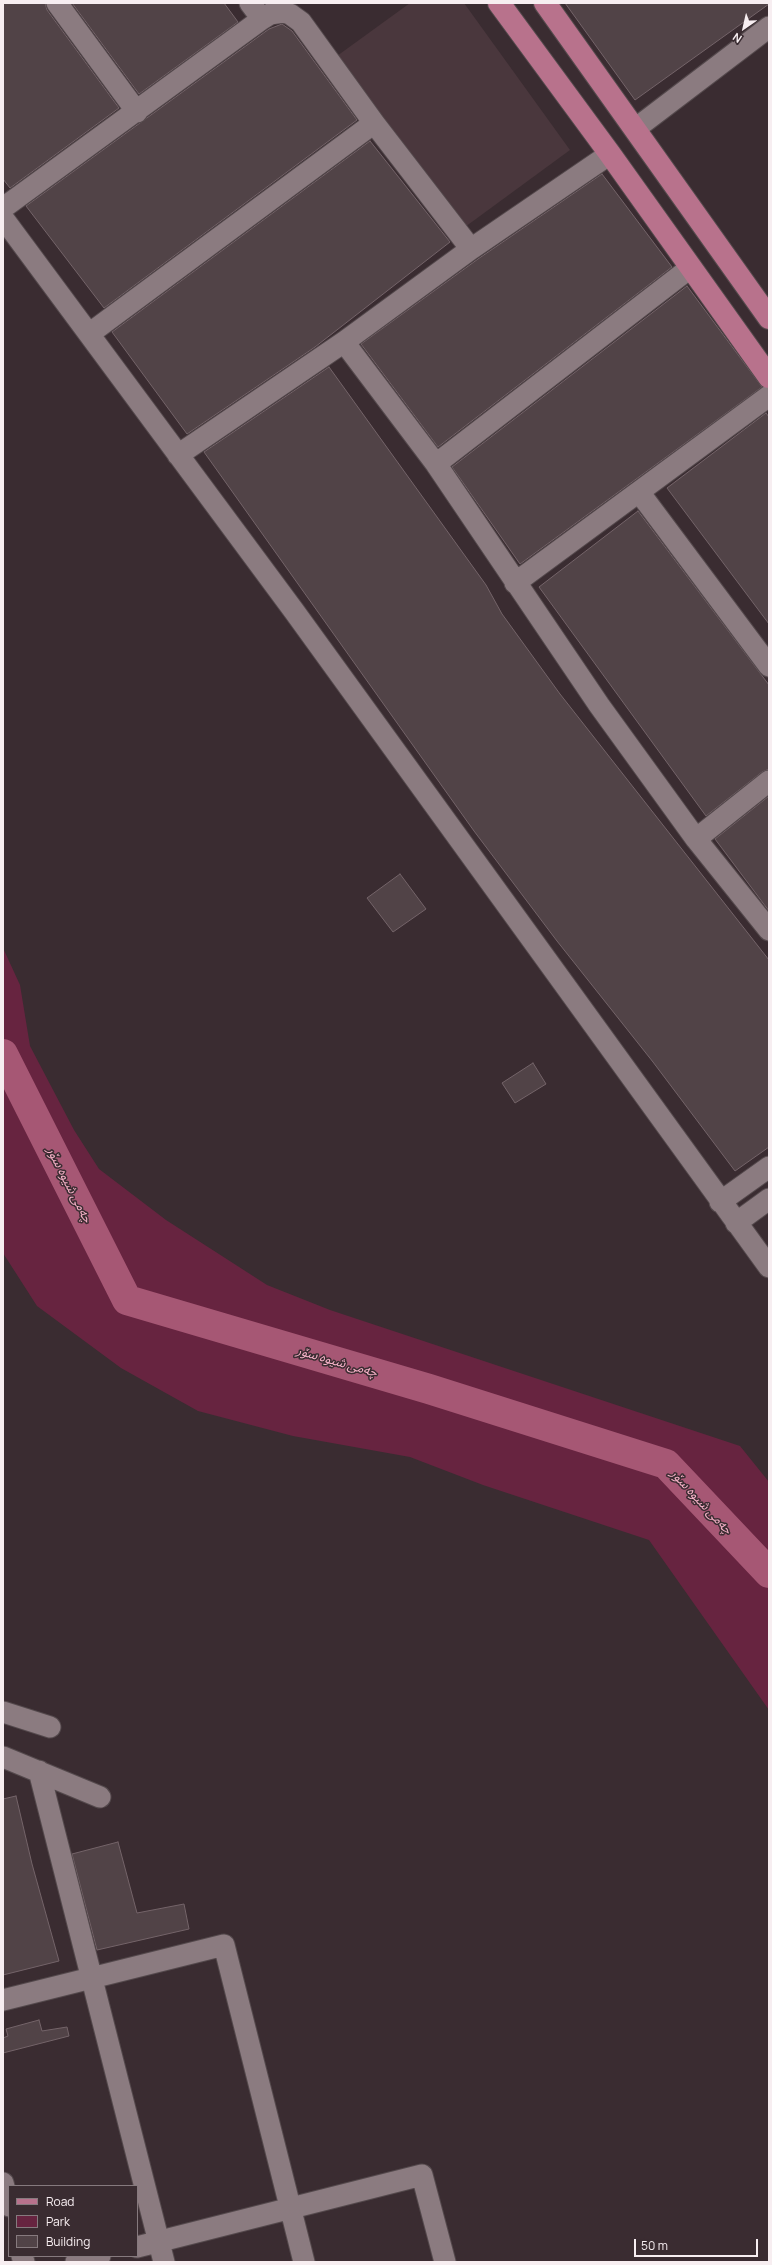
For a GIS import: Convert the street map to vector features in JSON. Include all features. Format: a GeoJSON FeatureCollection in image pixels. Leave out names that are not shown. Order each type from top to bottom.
{"type":"FeatureCollection","features":[{"type":"Feature","properties":{"kind":"main road"},"geometry":{"type":"LineString","coordinates":[[499,3],[610,154],[769,377]]}},
{"type":"Feature","properties":{"kind":"main road"},"geometry":{"type":"LineString","coordinates":[[545,3],[769,318]]}},
{"type":"Feature","properties":{"kind":"street"},"geometry":{"type":"LineString","coordinates":[[57,3],[137,112]]}},
{"type":"Feature","properties":{"kind":"street"},"geometry":{"type":"LineString","coordinates":[[250,3],[262,20]]}},
{"type":"Feature","properties":{"kind":"street"},"geometry":{"type":"LineString","coordinates":[[3,208],[270,14],[288,8],[301,22],[374,123],[471,250]]}},
{"type":"Feature","properties":{"kind":"street"},"geometry":{"type":"LineString","coordinates":[[635,129],[769,27]]}},
{"type":"Feature","properties":{"kind":"street"},"geometry":{"type":"LineString","coordinates":[[89,334],[374,123]]}},
{"type":"Feature","properties":{"kind":"street"},"geometry":{"type":"LineString","coordinates":[[178,455],[344,342],[471,250],[610,154]]}},
{"type":"Feature","properties":{"kind":"street"},"geometry":{"type":"LineString","coordinates":[[3,218],[299,618],[720,1202],[769,1267]]}},
{"type":"Feature","properties":{"kind":"street"},"geometry":{"type":"LineString","coordinates":[[436,464],[690,268]]}},
{"type":"Feature","properties":{"kind":"street"},"geometry":{"type":"LineString","coordinates":[[344,342],[436,464],[515,583],[599,705],[696,839],[769,930]]}},
{"type":"Feature","properties":{"kind":"street"},"geometry":{"type":"LineString","coordinates":[[515,583],[769,396]]}},
{"type":"Feature","properties":{"kind":"street"},"geometry":{"type":"LineString","coordinates":[[639,492],[769,666]]}},
{"type":"Feature","properties":{"kind":"street"},"geometry":{"type":"LineString","coordinates":[[696,839],[769,781]]}},
{"type":"Feature","properties":{"kind":"street"},"geometry":{"type":"LineString","coordinates":[[720,1202],[769,1167]]}},
{"type":"Feature","properties":{"kind":"street"},"geometry":{"type":"LineString","coordinates":[[736,1223],[769,1199]]}},
{"type":"Feature","properties":{"kind":"street"},"geometry":{"type":"LineString","coordinates":[[3,1712],[50,1727]]}},
{"type":"Feature","properties":{"kind":"street"},"geometry":{"type":"LineString","coordinates":[[3,1757],[100,1797]]}},
{"type":"Feature","properties":{"kind":"street"},"geometry":{"type":"LineString","coordinates":[[39,1771],[164,2262]]}},
{"type":"Feature","properties":{"kind":"street"},"geometry":{"type":"LineString","coordinates":[[3,2000],[224,1945],[304,2262]]}},
{"type":"Feature","properties":{"kind":"street"},"geometry":{"type":"LineString","coordinates":[[138,2247],[422,2175],[444,2262]]}},
{"type":"Feature","properties":{"kind":"street"},"geometry":{"type":"LineString","coordinates":[[3,2183],[8,2202]]}},
{"type":"Feature","properties":{"kind":"street"},"geometry":{"type":"LineString","coordinates":[[76,2262],[96,2257]]}},
{"type":"Feature","properties":{"kind":"shaded area"},"geometry":{"type":"Polygon","coordinates":[[[410,3],[464,3],[570,150],[465,227],[337,56],[410,3]]]}},
{"type":"Feature","properties":{"kind":"green space"},"geometry":{"type":"Polygon","coordinates":[[[3,948],[20,985],[30,1046],[74,1130],[99,1169],[166,1220],[267,1285],[330,1310],[740,1446],[769,1482],[769,1710],[649,1540],[483,1485],[410,1457],[293,1436],[198,1411],[121,1368],[37,1306],[3,1253],[3,948]]]}},
{"type":"Feature","properties":{"kind":"building"},"geometry":{"type":"Polygon","coordinates":[[[3,3],[45,3],[47,10],[119,108],[10,188],[3,179],[3,3]]]}},
{"type":"Feature","properties":{"kind":"building"},"geometry":{"type":"Polygon","coordinates":[[[72,3],[224,3],[238,22],[139,94],[72,3]]]}},
{"type":"Feature","properties":{"kind":"building"},"geometry":{"type":"Polygon","coordinates":[[[565,3],[769,3],[769,4],[635,100],[565,3]]]}},
{"type":"Feature","properties":{"kind":"building"},"geometry":{"type":"Polygon","coordinates":[[[282,24],[292,31],[357,120],[104,308],[26,206],[269,29],[282,24]]]}},
{"type":"Feature","properties":{"kind":"building"},"geometry":{"type":"Polygon","coordinates":[[[370,141],[450,242],[315,347],[187,434],[112,332],[370,141]]]}},
{"type":"Feature","properties":{"kind":"building"},"geometry":{"type":"Polygon","coordinates":[[[602,174],[672,267],[438,447],[361,344],[478,259],[602,174]]]}},
{"type":"Feature","properties":{"kind":"building"},"geometry":{"type":"Polygon","coordinates":[[[687,286],[762,387],[520,564],[452,467],[687,286]]]}},
{"type":"Feature","properties":{"kind":"building"},"geometry":{"type":"Polygon","coordinates":[[[329,367],[486,585],[502,614],[560,694],[769,960],[769,1147],[735,1171],[653,1062],[557,941],[474,831],[204,452],[329,367]]]}},
{"type":"Feature","properties":{"kind":"building"},"geometry":{"type":"Polygon","coordinates":[[[766,413],[769,417],[769,624],[667,488],[766,413]]]}},
{"type":"Feature","properties":{"kind":"building"},"geometry":{"type":"Polygon","coordinates":[[[638,511],[769,685],[769,769],[762,772],[706,816],[539,587],[638,511]]]}},
{"type":"Feature","properties":{"kind":"building"},"geometry":{"type":"Polygon","coordinates":[[[769,796],[769,911],[715,839],[769,796]]]}},
{"type":"Feature","properties":{"kind":"building"},"geometry":{"type":"Polygon","coordinates":[[[400,874],[426,909],[393,932],[367,898],[400,874]]]}},
{"type":"Feature","properties":{"kind":"building"},"geometry":{"type":"Polygon","coordinates":[[[533,1063],[546,1084],[515,1103],[502,1083],[533,1063]]]}},
{"type":"Feature","properties":{"kind":"building"},"geometry":{"type":"Polygon","coordinates":[[[16,1796],[32,1864],[59,1961],[3,1975],[3,1799],[16,1796]]]}},
{"type":"Feature","properties":{"kind":"building"},"geometry":{"type":"Polygon","coordinates":[[[118,1842],[137,1913],[184,1904],[189,1929],[97,1950],[72,1854],[118,1842]]]}},
{"type":"Feature","properties":{"kind":"building"},"geometry":{"type":"Polygon","coordinates":[[[39,2020],[42,2031],[67,2027],[69,2036],[3,2053],[3,2038],[8,2036],[6,2029],[39,2020]]]}},
{"type":"Feature","properties":{"kind":"waterway","name":"چەمی شیوە سۆر"},"geometry":{"type":"LineString","coordinates":[[3,1054],[127,1300],[429,1389],[666,1464],[769,1573]]}}]}
